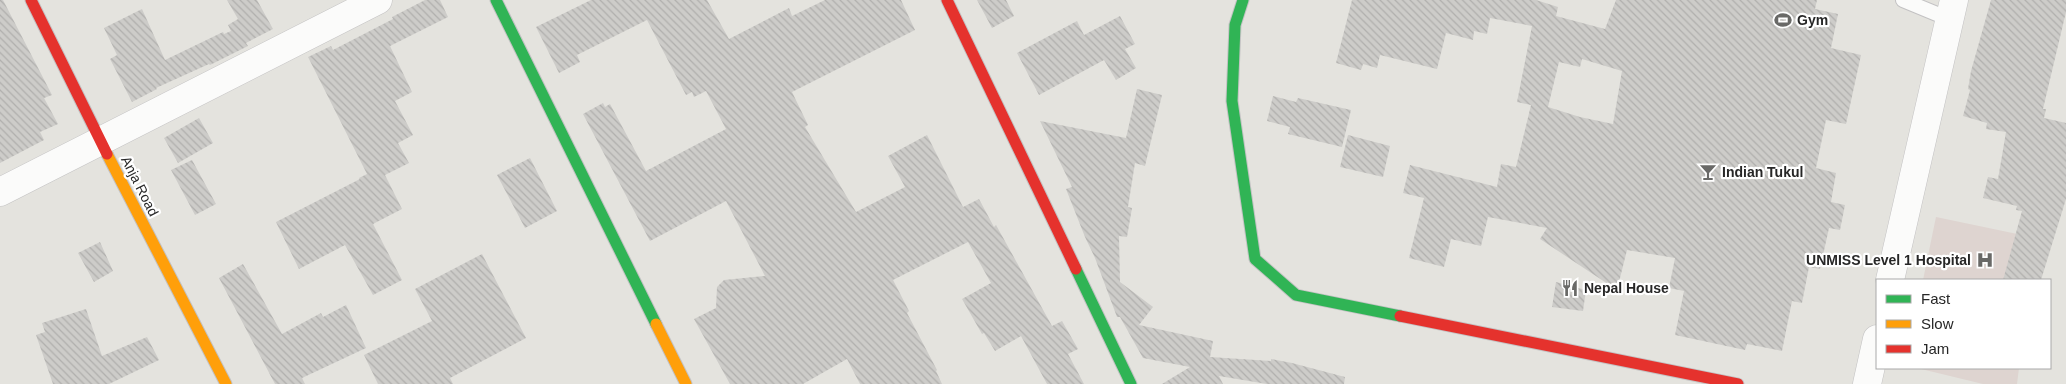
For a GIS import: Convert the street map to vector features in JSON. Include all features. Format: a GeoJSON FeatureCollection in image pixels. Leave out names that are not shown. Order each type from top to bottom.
{"type":"FeatureCollection","features":[{"type":"Feature","properties":{"kind":"street","name":"Anja Road"},"geometry":{"type":"LineString","coordinates":[[31,0],[100,141],[226,384]]}},
{"type":"Feature","properties":{"kind":"street"},"geometry":{"type":"LineString","coordinates":[[0,192],[378,0]]}},
{"type":"Feature","properties":{"kind":"street"},"geometry":{"type":"LineString","coordinates":[[496,0],[686,384]]}},
{"type":"Feature","properties":{"kind":"street"},"geometry":{"type":"LineString","coordinates":[[947,0],[1131,384]]}},
{"type":"Feature","properties":{"kind":"street"},"geometry":{"type":"LineString","coordinates":[[1243,0],[1235,25],[1232,101],[1255,259],[1296,295],[1738,384]]}},
{"type":"Feature","properties":{"kind":"street"},"geometry":{"type":"LineString","coordinates":[[1890,279],[1952,9]]}},
{"type":"Feature","properties":{"kind":"street"},"geometry":{"type":"LineString","coordinates":[[1867,384],[1876,344]]}},
{"type":"Feature","properties":{"kind":"lane"},"geometry":{"type":"LineString","coordinates":[[1902,0],[1952,9]]}},
{"type":"Feature","properties":{"kind":"shaded area","name":"UNMISS Level 1 Hospital"},"geometry":{"type":"Polygon","coordinates":[[[1936,217],[2046,240],[2039,279],[1923,279],[1936,217]]]}},
{"type":"Feature","properties":{"kind":"shaded area"},"geometry":{"type":"Polygon","coordinates":[[[1921,369],[2019,369],[2017,384],[1983,384],[1921,369]]]}},
{"type":"Feature","properties":{"kind":"building"},"geometry":{"type":"Polygon","coordinates":[[[0,0],[3,0],[52,95],[44,98],[58,124],[40,132],[44,140],[0,163],[0,0]]]}},
{"type":"Feature","properties":{"kind":"building"},"geometry":{"type":"Polygon","coordinates":[[[227,0],[257,0],[273,29],[246,43],[248,46],[210,65],[156,88],[132,102],[110,59],[117,55],[104,28],[142,9],[165,60],[223,32],[224,34],[231,31],[228,25],[238,19],[227,0]]]}},
{"type":"Feature","properties":{"kind":"building"},"geometry":{"type":"Polygon","coordinates":[[[425,0],[440,0],[448,17],[390,46],[412,92],[395,101],[413,135],[398,143],[409,163],[385,175],[402,209],[373,224],[402,280],[373,295],[345,245],[299,269],[276,222],[367,174],[308,57],[331,46],[333,50],[425,0]]]}},
{"type":"Feature","properties":{"kind":"building"},"geometry":{"type":"Polygon","coordinates":[[[591,0],[707,0],[729,39],[789,8],[792,16],[825,0],[901,0],[915,30],[792,92],[808,125],[805,127],[856,212],[905,187],[888,156],[927,135],[963,207],[979,199],[994,227],[996,225],[1052,326],[1062,321],[1078,349],[1068,354],[1084,384],[1047,384],[1021,336],[995,351],[984,333],[982,334],[962,299],[991,283],[968,242],[893,280],[942,384],[860,384],[847,359],[803,384],[730,384],[694,319],[716,308],[717,287],[724,280],[765,276],[726,201],[650,241],[583,114],[603,103],[605,107],[610,104],[646,171],[726,129],[706,91],[694,97],[692,92],[686,95],[647,20],[577,55],[580,62],[559,73],[536,27],[591,0]]]}},
{"type":"Feature","properties":{"kind":"building"},"geometry":{"type":"Polygon","coordinates":[[[977,0],[1006,0],[1014,16],[992,28],[977,0]]]}},
{"type":"Feature","properties":{"kind":"building"},"geometry":{"type":"Polygon","coordinates":[[[1352,0],[1536,0],[1558,7],[1556,16],[1605,29],[1616,0],[1817,0],[1815,9],[1838,14],[1831,48],[1861,55],[1846,124],[1826,120],[1816,168],[1836,173],[1831,202],[1845,205],[1840,230],[1829,228],[1820,269],[1809,267],[1802,303],[1792,301],[1782,351],[1747,344],[1745,350],[1675,335],[1684,291],[1669,288],[1675,258],[1627,250],[1617,290],[1540,239],[1547,228],[1488,217],[1481,246],[1451,239],[1444,267],[1409,258],[1424,198],[1403,193],[1410,165],[1497,187],[1501,164],[1516,167],[1531,105],[1517,102],[1532,26],[1490,18],[1487,34],[1474,31],[1473,40],[1446,33],[1437,69],[1380,55],[1377,68],[1363,64],[1361,70],[1336,63],[1352,0]],[[1582,59],[1580,67],[1559,62],[1548,107],[1580,117],[1613,124],[1622,71],[1582,59]]]}},
{"type":"Feature","properties":{"kind":"building"},"geometry":{"type":"Polygon","coordinates":[[[1991,0],[2066,0],[2066,12],[2043,109],[2046,109],[2044,118],[2066,123],[2066,199],[2041,279],[2003,279],[2022,211],[2016,210],[2017,206],[1983,198],[1988,177],[1998,179],[2006,132],[1986,129],[1987,123],[1963,116],[1970,90],[1968,89],[1971,71],[1991,0]]]}},
{"type":"Feature","properties":{"kind":"building"},"geometry":{"type":"Polygon","coordinates":[[[1120,16],[1135,44],[1125,49],[1136,68],[1116,80],[1104,60],[1039,95],[1017,53],[1077,21],[1084,35],[1120,16]]]}},
{"type":"Feature","properties":{"kind":"building"},"geometry":{"type":"Polygon","coordinates":[[[1137,89],[1162,95],[1145,166],[1135,163],[1128,207],[1132,208],[1127,237],[1119,236],[1120,282],[1153,307],[1139,325],[1213,341],[1210,357],[1271,361],[1271,359],[1292,363],[1345,377],[1344,384],[1267,384],[1219,376],[1223,384],[1162,384],[1190,367],[1143,358],[1120,317],[1117,317],[1066,189],[1072,187],[1040,121],[1126,138],[1137,89]]]}},
{"type":"Feature","properties":{"kind":"building"},"geometry":{"type":"Polygon","coordinates":[[[1273,96],[1296,102],[1298,98],[1351,110],[1342,147],[1288,134],[1290,127],[1267,121],[1273,96]]]}},
{"type":"Feature","properties":{"kind":"building"},"geometry":{"type":"Polygon","coordinates":[[[199,118],[213,143],[178,163],[164,138],[199,118]]]}},
{"type":"Feature","properties":{"kind":"building"},"geometry":{"type":"Polygon","coordinates":[[[1348,135],[1390,146],[1383,177],[1340,167],[1348,135]]]}},
{"type":"Feature","properties":{"kind":"building"},"geometry":{"type":"Polygon","coordinates":[[[530,158],[557,211],[525,228],[497,175],[530,158]]]}},
{"type":"Feature","properties":{"kind":"building"},"geometry":{"type":"Polygon","coordinates":[[[192,160],[216,204],[195,215],[171,170],[192,160]]]}},
{"type":"Feature","properties":{"kind":"building"},"geometry":{"type":"Polygon","coordinates":[[[100,242],[113,271],[94,282],[78,253],[100,242]]]}},
{"type":"Feature","properties":{"kind":"building"},"geometry":{"type":"Polygon","coordinates":[[[482,254],[526,338],[450,378],[453,384],[378,384],[364,355],[432,321],[415,289],[482,254]]]}},
{"type":"Feature","properties":{"kind":"building"},"geometry":{"type":"Polygon","coordinates":[[[243,264],[282,334],[321,313],[323,317],[346,305],[366,348],[302,378],[305,384],[275,384],[219,278],[243,264]]]}},
{"type":"Feature","properties":{"kind":"building"},"geometry":{"type":"Polygon","coordinates":[[[1556,282],[1586,290],[1583,311],[1552,307],[1556,282]]]}},
{"type":"Feature","properties":{"kind":"building"},"geometry":{"type":"Polygon","coordinates":[[[86,309],[102,356],[147,337],[159,360],[109,384],[53,384],[36,335],[45,332],[42,323],[86,309]]]}},
{"type":"Feature","properties":{"kind":"traffic: fast"},"geometry":{"type":"LineString","coordinates":[[496,0],[656,324]]}},
{"type":"Feature","properties":{"kind":"traffic: fast"},"geometry":{"type":"LineString","coordinates":[[1243,0],[1235,25],[1232,101],[1255,259],[1296,295],[1400,316]]}},
{"type":"Feature","properties":{"kind":"traffic: fast"},"geometry":{"type":"LineString","coordinates":[[1076,269],[1131,384]]}},
{"type":"Feature","properties":{"kind":"traffic: slow"},"geometry":{"type":"LineString","coordinates":[[107,154],[226,384]]}},
{"type":"Feature","properties":{"kind":"traffic: slow"},"geometry":{"type":"LineString","coordinates":[[656,324],[686,384]]}},
{"type":"Feature","properties":{"kind":"traffic: jam"},"geometry":{"type":"LineString","coordinates":[[31,0],[107,154]]}},
{"type":"Feature","properties":{"kind":"traffic: jam"},"geometry":{"type":"LineString","coordinates":[[947,0],[1076,269]]}},
{"type":"Feature","properties":{"kind":"traffic: jam"},"geometry":{"type":"LineString","coordinates":[[1400,316],[1738,384]]}},
{"type":"Feature","properties":{"kind":"place","name":"Gym"},"geometry":{"type":"Point","coordinates":[1783,20]}},
{"type":"Feature","properties":{"kind":"place","name":"Indian Tukul"},"geometry":{"type":"Point","coordinates":[1708,172]}},
{"type":"Feature","properties":{"kind":"place","name":"UNMISS Level 1 Hospital"},"geometry":{"type":"Point","coordinates":[1985,260]}},
{"type":"Feature","properties":{"kind":"place","name":"Nepal House"},"geometry":{"type":"Point","coordinates":[1570,288]}}]}
